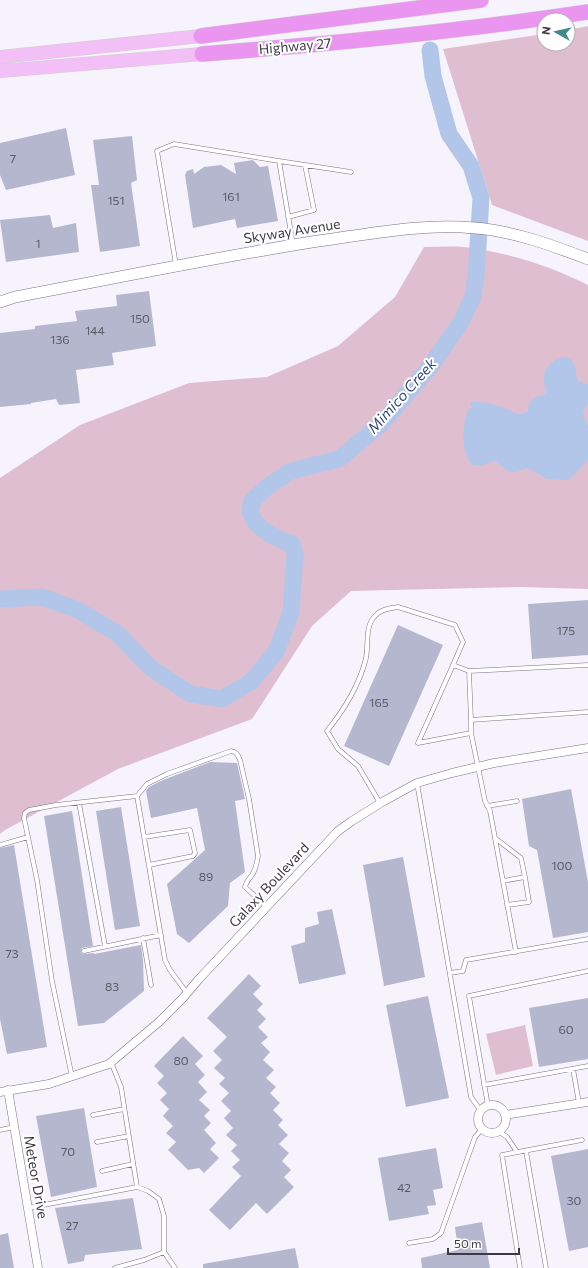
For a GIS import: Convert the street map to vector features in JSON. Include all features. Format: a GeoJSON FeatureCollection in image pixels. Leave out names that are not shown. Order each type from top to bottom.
{"type":"FeatureCollection","features":[{"type":"Feature","properties":{"kind":"highway","name":"Highway 27"},"geometry":{"type":"LineString","coordinates":[[201,36],[481,0]]}},
{"type":"Feature","properties":{"kind":"highway","name":"Highway 27"},"geometry":{"type":"LineString","coordinates":[[202,54],[404,36],[588,12]]}},
{"type":"Feature","properties":{"kind":"main road","name":"Highway 27"},"geometry":{"type":"LineString","coordinates":[[0,56],[201,36]]}},
{"type":"Feature","properties":{"kind":"main road","name":"Highway 27"},"geometry":{"type":"LineString","coordinates":[[0,71],[202,54]]}},
{"type":"Feature","properties":{"kind":"street","name":"Skyway Avenue"},"geometry":{"type":"LineString","coordinates":[[0,302],[14,297],[293,245],[397,230],[447,226],[476,228],[525,237],[588,259]]}},
{"type":"Feature","properties":{"kind":"street","name":"Galaxy Boulevard"},"geometry":{"type":"LineString","coordinates":[[4,1091],[50,1084],[104,1066],[111,1062],[159,1022],[338,831],[380,803],[417,783],[452,773],[478,767],[588,748]]}},
{"type":"Feature","properties":{"kind":"street","name":"Meteor Drive"},"geometry":{"type":"LineString","coordinates":[[4,1091],[14,1127],[38,1268]]}},
{"type":"Feature","properties":{"kind":"street"},"geometry":{"type":"LineString","coordinates":[[505,1115],[588,1102]]}},
{"type":"Feature","properties":{"kind":"street"},"geometry":{"type":"LineString","coordinates":[[496,1106],[503,1111],[505,1115],[504,1124],[498,1131],[488,1132],[480,1126],[478,1118],[484,1108],[496,1106]]}},
{"type":"Feature","properties":{"kind":"lane"},"geometry":{"type":"LineString","coordinates":[[176,267],[157,151],[174,144],[351,172]]}},
{"type":"Feature","properties":{"kind":"lane"},"geometry":{"type":"LineString","coordinates":[[279,161],[293,245]]}},
{"type":"Feature","properties":{"kind":"lane"},"geometry":{"type":"LineString","coordinates":[[288,217],[314,210],[305,165]]}},
{"type":"Feature","properties":{"kind":"lane"},"geometry":{"type":"LineString","coordinates":[[380,803],[358,766],[338,749],[327,730],[338,717],[359,680],[366,660],[367,634],[376,615],[389,608],[398,608],[455,625],[463,642],[418,743],[471,733]]}},
{"type":"Feature","properties":{"kind":"lane"},"geometry":{"type":"LineString","coordinates":[[453,665],[469,671],[588,665]]}},
{"type":"Feature","properties":{"kind":"lane"},"geometry":{"type":"LineString","coordinates":[[469,671],[471,733],[485,801],[490,811],[516,952]]}},
{"type":"Feature","properties":{"kind":"lane"},"geometry":{"type":"LineString","coordinates":[[471,720],[588,712]]}},
{"type":"Feature","properties":{"kind":"lane"},"geometry":{"type":"LineString","coordinates":[[187,993],[167,966],[137,796],[140,790],[147,784],[167,774],[231,751],[235,752],[240,760],[249,799],[258,856],[255,869],[245,886],[267,907]]}},
{"type":"Feature","properties":{"kind":"lane"},"geometry":{"type":"LineString","coordinates":[[417,783],[471,1097],[484,1108]]}},
{"type":"Feature","properties":{"kind":"lane"},"geometry":{"type":"LineString","coordinates":[[72,1077],[52,981],[37,880],[24,818],[25,813],[29,810],[56,805],[137,796]]}},
{"type":"Feature","properties":{"kind":"lane"},"geometry":{"type":"LineString","coordinates":[[487,806],[517,801]]}},
{"type":"Feature","properties":{"kind":"lane"},"geometry":{"type":"LineString","coordinates":[[80,803],[105,946]]}},
{"type":"Feature","properties":{"kind":"lane"},"geometry":{"type":"LineString","coordinates":[[144,837],[190,830],[195,853],[192,856],[149,865]]}},
{"type":"Feature","properties":{"kind":"lane"},"geometry":{"type":"LineString","coordinates":[[0,845],[28,837]]}},
{"type":"Feature","properties":{"kind":"lane"},"geometry":{"type":"LineString","coordinates":[[495,838],[521,858],[525,877],[529,902],[507,905]]}},
{"type":"Feature","properties":{"kind":"lane"},"geometry":{"type":"LineString","coordinates":[[503,881],[525,877]]}},
{"type":"Feature","properties":{"kind":"lane"},"geometry":{"type":"LineString","coordinates":[[84,951],[161,935]]}},
{"type":"Feature","properties":{"kind":"lane"},"geometry":{"type":"LineString","coordinates":[[143,938],[151,985]]}},
{"type":"Feature","properties":{"kind":"lane"},"geometry":{"type":"LineString","coordinates":[[450,973],[463,971],[466,960],[588,939]]}},
{"type":"Feature","properties":{"kind":"lane"},"geometry":{"type":"LineString","coordinates":[[484,1108],[484,1085],[469,996],[588,971]]}},
{"type":"Feature","properties":{"kind":"lane"},"geometry":{"type":"LineString","coordinates":[[111,1062],[121,1087],[137,1187]]}},
{"type":"Feature","properties":{"kind":"lane"},"geometry":{"type":"LineString","coordinates":[[484,1085],[588,1066]]}},
{"type":"Feature","properties":{"kind":"lane"},"geometry":{"type":"LineString","coordinates":[[573,1069],[579,1104]]}},
{"type":"Feature","properties":{"kind":"lane"},"geometry":{"type":"LineString","coordinates":[[93,1115],[124,1108]]}},
{"type":"Feature","properties":{"kind":"lane"},"geometry":{"type":"LineString","coordinates":[[0,1130],[14,1127]]}},
{"type":"Feature","properties":{"kind":"lane"},"geometry":{"type":"LineString","coordinates":[[409,1243],[433,1239],[442,1233],[474,1137],[482,1129]]}},
{"type":"Feature","properties":{"kind":"lane"},"geometry":{"type":"LineString","coordinates":[[498,1131],[507,1136],[517,1152]]}},
{"type":"Feature","properties":{"kind":"lane"},"geometry":{"type":"LineString","coordinates":[[97,1142],[129,1136]]}},
{"type":"Feature","properties":{"kind":"lane"},"geometry":{"type":"LineString","coordinates":[[520,1268],[502,1155],[582,1140]]}},
{"type":"Feature","properties":{"kind":"lane"},"geometry":{"type":"LineString","coordinates":[[526,1151],[546,1268]]}},
{"type":"Feature","properties":{"kind":"lane"},"geometry":{"type":"LineString","coordinates":[[102,1171],[133,1164]]}},
{"type":"Feature","properties":{"kind":"lane"},"geometry":{"type":"LineString","coordinates":[[28,1208],[137,1187],[148,1191],[159,1199],[164,1216],[164,1252],[175,1268]]}},
{"type":"Feature","properties":{"kind":"lane"},"geometry":{"type":"LineString","coordinates":[[115,1268],[144,1260],[164,1252]]}},
{"type":"Feature","properties":{"kind":"shaded area"},"geometry":{"type":"Polygon","coordinates":[[[588,26],[588,241],[492,205],[443,49],[536,35],[536,52],[576,52],[576,28],[588,26]]]}},
{"type":"Feature","properties":{"kind":"shaded area"},"geometry":{"type":"Polygon","coordinates":[[[424,247],[464,247],[496,252],[544,266],[588,285],[588,589],[521,587],[351,591],[312,626],[252,719],[118,769],[0,834],[0,478],[80,425],[189,383],[267,377],[338,346],[395,297],[424,247]]]}},
{"type":"Feature","properties":{"kind":"shaded area"},"geometry":{"type":"Polygon","coordinates":[[[525,1025],[533,1066],[496,1075],[486,1034],[525,1025]]]}},
{"type":"Feature","properties":{"kind":"water"},"geometry":{"type":"Polygon","coordinates":[[[566,357],[574,364],[578,381],[588,384],[588,404],[583,412],[588,426],[588,460],[570,479],[563,480],[547,479],[528,468],[516,472],[508,471],[495,461],[480,465],[474,465],[471,463],[466,455],[463,432],[468,410],[473,406],[470,405],[471,402],[489,403],[518,414],[523,414],[528,411],[532,400],[546,393],[544,379],[548,366],[558,359],[566,357]]]}},
{"type":"Feature","properties":{"kind":"building"},"geometry":{"type":"Polygon","coordinates":[[[66,128],[75,175],[6,190],[0,175],[0,143],[66,128]]]}},
{"type":"Feature","properties":{"kind":"building"},"geometry":{"type":"Polygon","coordinates":[[[132,136],[137,180],[131,183],[140,246],[100,252],[91,185],[99,185],[93,140],[132,136]]]}},
{"type":"Feature","properties":{"kind":"building"},"geometry":{"type":"Polygon","coordinates":[[[253,160],[260,167],[268,166],[278,221],[237,228],[235,219],[193,228],[185,175],[187,171],[193,169],[194,174],[204,167],[221,165],[236,174],[234,163],[253,160]]]}},
{"type":"Feature","properties":{"kind":"building"},"geometry":{"type":"Polygon","coordinates":[[[50,215],[53,228],[76,223],[79,252],[6,262],[0,220],[50,215]]]}},
{"type":"Feature","properties":{"kind":"building"},"geometry":{"type":"Polygon","coordinates":[[[149,291],[156,346],[112,353],[114,365],[76,370],[80,403],[59,405],[56,399],[31,404],[0,407],[0,333],[35,329],[35,326],[77,321],[75,311],[117,306],[116,295],[149,291]]]}},
{"type":"Feature","properties":{"kind":"building"},"geometry":{"type":"Polygon","coordinates":[[[588,600],[588,655],[532,659],[528,604],[588,600]]]}},
{"type":"Feature","properties":{"kind":"building"},"geometry":{"type":"Polygon","coordinates":[[[398,625],[443,645],[389,766],[344,746],[398,625]]]}},
{"type":"Feature","properties":{"kind":"building"},"geometry":{"type":"Polygon","coordinates":[[[210,762],[237,763],[245,799],[235,801],[245,872],[230,883],[228,906],[189,943],[177,934],[167,884],[205,850],[197,808],[151,818],[146,791],[149,787],[163,780],[210,762]]]}},
{"type":"Feature","properties":{"kind":"building"},"geometry":{"type":"Polygon","coordinates":[[[571,789],[588,882],[588,932],[553,938],[537,850],[529,846],[522,799],[571,789]]]}},
{"type":"Feature","properties":{"kind":"building"},"geometry":{"type":"Polygon","coordinates":[[[121,807],[140,926],[115,930],[96,811],[121,807]]]}},
{"type":"Feature","properties":{"kind":"building"},"geometry":{"type":"Polygon","coordinates":[[[72,811],[93,946],[82,948],[81,952],[83,954],[94,954],[141,945],[144,991],[104,1023],[78,1026],[44,816],[72,811]]]}},
{"type":"Feature","properties":{"kind":"building"},"geometry":{"type":"Polygon","coordinates":[[[14,845],[47,1047],[7,1054],[0,1019],[0,848],[14,845]]]}},
{"type":"Feature","properties":{"kind":"building"},"geometry":{"type":"Polygon","coordinates":[[[403,857],[425,977],[384,986],[363,865],[403,857]]]}},
{"type":"Feature","properties":{"kind":"building"},"geometry":{"type":"Polygon","coordinates":[[[332,909],[346,974],[299,984],[291,946],[305,942],[305,928],[319,924],[317,912],[332,909]]]}},
{"type":"Feature","properties":{"kind":"building"},"geometry":{"type":"Polygon","coordinates":[[[249,974],[261,986],[253,994],[263,1004],[257,1010],[266,1019],[258,1027],[268,1037],[261,1043],[270,1052],[263,1060],[274,1070],[266,1078],[276,1087],[270,1093],[280,1103],[273,1110],[283,1120],[278,1125],[288,1135],[279,1144],[289,1153],[282,1161],[291,1170],[284,1177],[294,1187],[267,1214],[256,1203],[230,1230],[209,1210],[241,1176],[232,1167],[240,1160],[231,1151],[237,1145],[226,1135],[233,1128],[224,1118],[231,1111],[221,1101],[229,1093],[219,1084],[225,1078],[214,1068],[222,1060],[213,1051],[227,1037],[207,1018],[249,974]]]}},
{"type":"Feature","properties":{"kind":"building"},"geometry":{"type":"Polygon","coordinates":[[[428,996],[449,1098],[406,1107],[386,1005],[428,996]]]}},
{"type":"Feature","properties":{"kind":"building"},"geometry":{"type":"Polygon","coordinates":[[[588,998],[588,1059],[539,1067],[529,1008],[588,998]]]}},
{"type":"Feature","properties":{"kind":"building"},"geometry":{"type":"Polygon","coordinates":[[[183,1036],[203,1056],[195,1064],[205,1075],[198,1082],[207,1092],[199,1100],[210,1110],[204,1116],[211,1123],[204,1130],[216,1143],[210,1149],[219,1158],[204,1173],[199,1168],[188,1170],[168,1150],[176,1142],[166,1133],[173,1126],[163,1116],[169,1109],[160,1100],[167,1093],[157,1083],[164,1076],[154,1066],[183,1036]]]}},
{"type":"Feature","properties":{"kind":"building"},"geometry":{"type":"Polygon","coordinates":[[[84,1108],[97,1187],[51,1197],[36,1116],[84,1108]]]}},
{"type":"Feature","properties":{"kind":"building"},"geometry":{"type":"Polygon","coordinates":[[[436,1148],[443,1188],[433,1190],[436,1205],[427,1206],[429,1214],[389,1221],[378,1158],[436,1148]]]}},
{"type":"Feature","properties":{"kind":"building"},"geometry":{"type":"Polygon","coordinates":[[[588,1149],[588,1247],[569,1251],[551,1156],[588,1149]]]}},
{"type":"Feature","properties":{"kind":"building"},"geometry":{"type":"Polygon","coordinates":[[[133,1198],[142,1249],[85,1255],[84,1261],[68,1264],[55,1208],[133,1198]]]}},
{"type":"Feature","properties":{"kind":"building"},"geometry":{"type":"Polygon","coordinates":[[[482,1222],[490,1268],[422,1268],[421,1258],[458,1250],[455,1227],[482,1222]]]}},
{"type":"Feature","properties":{"kind":"building"},"geometry":{"type":"Polygon","coordinates":[[[8,1233],[14,1268],[0,1268],[0,1235],[8,1233]]]}},
{"type":"Feature","properties":{"kind":"building"},"geometry":{"type":"Polygon","coordinates":[[[295,1248],[299,1268],[203,1268],[203,1264],[295,1248]]]}},
{"type":"Feature","properties":{"kind":"waterway","name":"Mimico Creek"},"geometry":{"type":"LineString","coordinates":[[0,599],[42,597],[78,610],[118,634],[151,668],[190,694],[222,699],[251,682],[276,652],[291,612],[295,554],[292,544],[268,533],[255,522],[250,511],[252,501],[267,487],[291,471],[339,459],[382,423],[430,367],[461,322],[473,296],[476,276],[481,198],[471,166],[449,134],[433,76],[430,50]]}}]}
